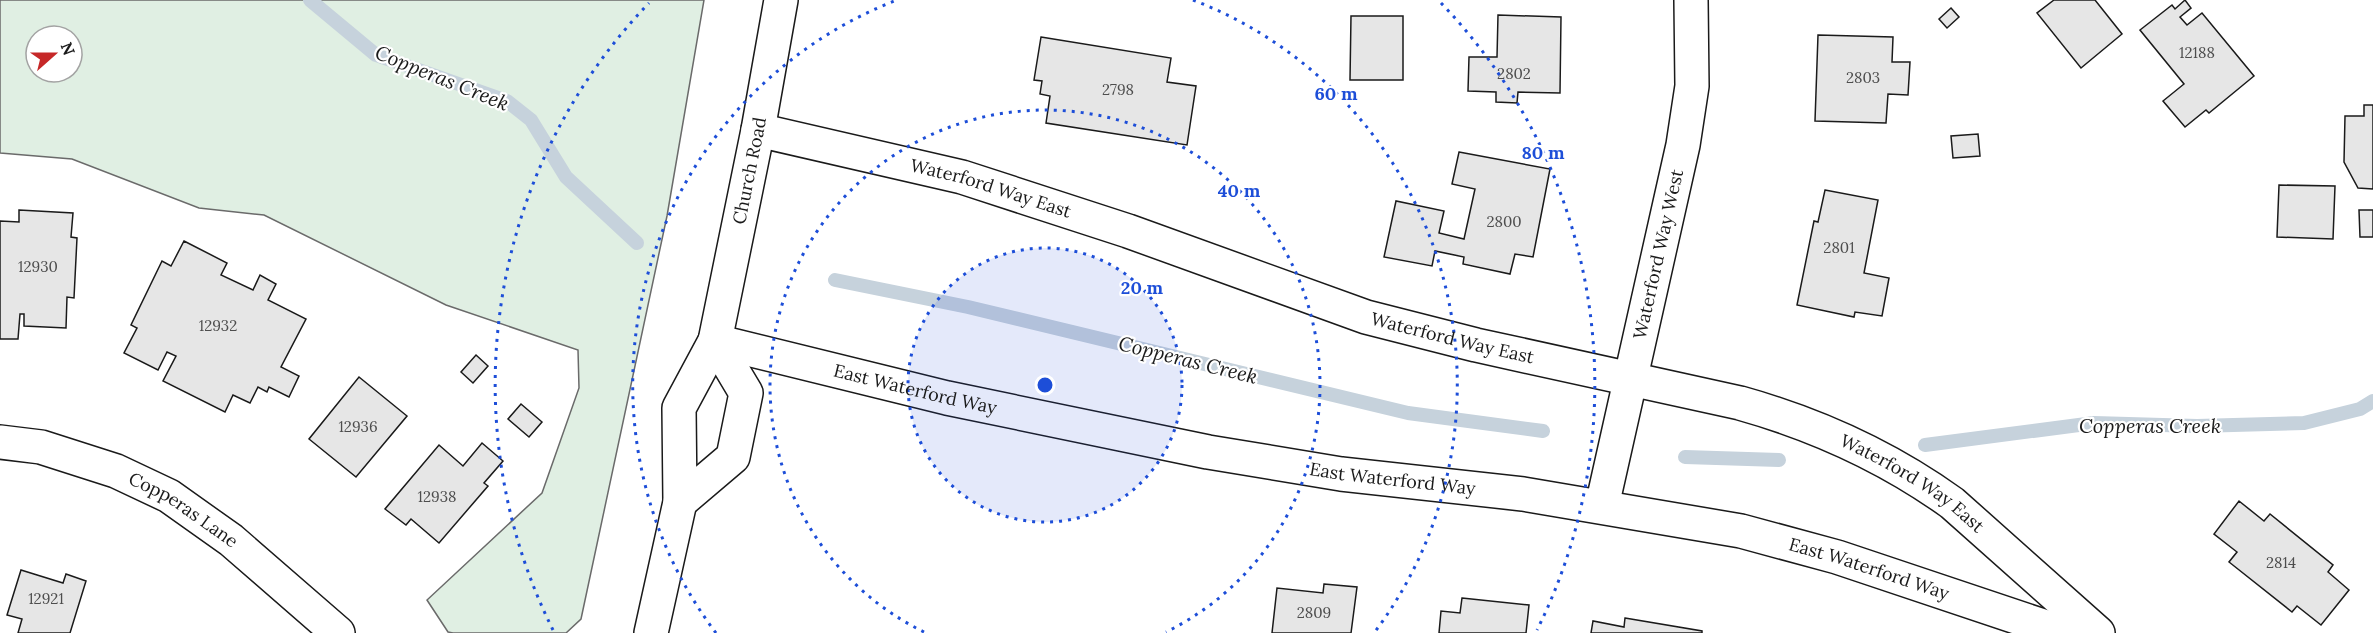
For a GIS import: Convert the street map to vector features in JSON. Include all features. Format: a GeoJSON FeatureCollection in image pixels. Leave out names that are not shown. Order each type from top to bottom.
{"type":"FeatureCollection","features":[{"type":"Feature","properties":{"kind":"street","name":"Church Road"},"geometry":{"type":"LineString","coordinates":[[651,633],[681,502],[679,408],[715,341],[758,130],[781,0]]}},
{"type":"Feature","properties":{"kind":"street","name":"Waterford Way West"},"geometry":{"type":"LineString","coordinates":[[1602,506],[1683,145],[1692,86],[1690,0]]}},
{"type":"Feature","properties":{"kind":"street","name":"Waterford Way East"},"geometry":{"type":"LineString","coordinates":[[758,130],[962,177],[1128,231],[1366,317],[1476,345],[1740,403],[1781,415],[1855,446],[1934,490],[1952,503],[2098,633]]}},
{"type":"Feature","properties":{"kind":"street"},"geometry":{"type":"LineString","coordinates":[[681,502],[733,457],[746,393],[715,341]]}},
{"type":"Feature","properties":{"kind":"street","name":"East Waterford Way"},"geometry":{"type":"LineString","coordinates":[[715,341],[947,398],[1208,452],[1341,474],[1523,494],[1741,531],[1837,557],[2064,633]]}},
{"type":"Feature","properties":{"kind":"street","name":"Copperas Lane"},"geometry":{"type":"LineString","coordinates":[[0,442],[41,447],[116,471],[169,495],[231,540],[338,633]]}},
{"type":"Feature","properties":{"kind":"green space"},"geometry":{"type":"Polygon","coordinates":[[[0,0],[704,0],[667,216],[581,619],[566,633],[453,633],[448,632],[427,600],[542,493],[579,388],[578,350],[446,305],[264,215],[199,208],[72,159],[0,153],[0,0]]]}},
{"type":"Feature","properties":{"kind":"building"},"geometry":{"type":"Polygon","coordinates":[[[2054,0],[2095,0],[2122,34],[2081,68],[2037,13],[2054,0]]]}},
{"type":"Feature","properties":{"kind":"building"},"geometry":{"type":"Polygon","coordinates":[[[2185,0],[2191,8],[2180,17],[2187,25],[2202,13],[2254,76],[2209,113],[2206,110],[2185,127],[2163,101],[2184,84],[2140,30],[2172,5],[2175,9],[2185,0]]]}},
{"type":"Feature","properties":{"kind":"building"},"geometry":{"type":"Polygon","coordinates":[[[1951,8],[1959,17],[1947,28],[1939,19],[1951,8]]]}},
{"type":"Feature","properties":{"kind":"building"},"geometry":{"type":"Polygon","coordinates":[[[1498,15],[1561,17],[1560,93],[1518,92],[1517,103],[1496,102],[1496,92],[1468,91],[1469,57],[1497,57],[1498,15]]]}},
{"type":"Feature","properties":{"kind":"building"},"geometry":{"type":"Polygon","coordinates":[[[1351,16],[1403,16],[1403,80],[1350,80],[1351,16]]]}},
{"type":"Feature","properties":{"kind":"building"},"geometry":{"type":"Polygon","coordinates":[[[1818,35],[1893,37],[1892,62],[1910,62],[1908,95],[1888,94],[1886,123],[1815,121],[1818,35]]]}},
{"type":"Feature","properties":{"kind":"building"},"geometry":{"type":"Polygon","coordinates":[[[1041,37],[1171,58],[1167,82],[1196,86],[1187,145],[1046,123],[1050,96],[1040,94],[1042,81],[1034,80],[1041,37]]]}},
{"type":"Feature","properties":{"kind":"building"},"geometry":{"type":"Polygon","coordinates":[[[2364,105],[2373,105],[2373,189],[2358,188],[2344,162],[2345,116],[2364,116],[2364,105]]]}},
{"type":"Feature","properties":{"kind":"building"},"geometry":{"type":"Polygon","coordinates":[[[1978,134],[1980,156],[1953,158],[1951,136],[1978,134]]]}},
{"type":"Feature","properties":{"kind":"building"},"geometry":{"type":"Polygon","coordinates":[[[1459,152],[1550,169],[1533,257],[1515,254],[1510,274],[1463,264],[1464,257],[1435,251],[1432,266],[1384,257],[1396,201],[1444,211],[1439,233],[1464,239],[1475,189],[1452,184],[1459,152]]]}},
{"type":"Feature","properties":{"kind":"building"},"geometry":{"type":"Polygon","coordinates":[[[2279,185],[2335,186],[2333,239],[2277,237],[2279,185]]]}},
{"type":"Feature","properties":{"kind":"building"},"geometry":{"type":"Polygon","coordinates":[[[1825,190],[1878,200],[1864,273],[1889,278],[1882,316],[1855,312],[1854,317],[1797,305],[1814,221],[1818,222],[1825,190]]]}},
{"type":"Feature","properties":{"kind":"building"},"geometry":{"type":"Polygon","coordinates":[[[19,210],[73,213],[71,237],[77,238],[74,298],[67,297],[66,328],[24,326],[24,314],[20,314],[18,339],[0,339],[0,221],[19,222],[19,210]]]}},
{"type":"Feature","properties":{"kind":"building"},"geometry":{"type":"Polygon","coordinates":[[[2359,210],[2373,210],[2373,237],[2360,237],[2359,210]]]}},
{"type":"Feature","properties":{"kind":"building"},"geometry":{"type":"Polygon","coordinates":[[[184,241],[227,263],[221,275],[253,290],[260,275],[276,284],[268,300],[306,319],[281,367],[299,376],[289,397],[269,387],[267,392],[258,387],[250,403],[233,395],[225,412],[163,381],[176,356],[167,352],[158,370],[124,353],[137,328],[131,325],[162,261],[171,266],[184,241]]]}},
{"type":"Feature","properties":{"kind":"building"},"geometry":{"type":"Polygon","coordinates":[[[476,355],[488,366],[473,383],[461,372],[476,355]]]}},
{"type":"Feature","properties":{"kind":"building"},"geometry":{"type":"Polygon","coordinates":[[[359,377],[407,416],[356,477],[309,439],[359,377]]]}},
{"type":"Feature","properties":{"kind":"building"},"geometry":{"type":"Polygon","coordinates":[[[521,404],[542,422],[529,437],[508,419],[521,404]]]}},
{"type":"Feature","properties":{"kind":"building"},"geometry":{"type":"Polygon","coordinates":[[[482,443],[503,461],[484,483],[488,486],[439,543],[411,519],[406,525],[385,509],[439,445],[463,466],[482,443]]]}},
{"type":"Feature","properties":{"kind":"building"},"geometry":{"type":"Polygon","coordinates":[[[2239,501],[2264,521],[2270,514],[2333,565],[2328,572],[2349,590],[2321,625],[2297,606],[2292,612],[2229,562],[2237,552],[2214,534],[2239,501]]]}},
{"type":"Feature","properties":{"kind":"building"},"geometry":{"type":"Polygon","coordinates":[[[21,570],[63,583],[66,574],[86,581],[70,633],[18,633],[22,619],[7,615],[21,570]]]}},
{"type":"Feature","properties":{"kind":"building"},"geometry":{"type":"Polygon","coordinates":[[[1324,584],[1357,587],[1351,633],[1272,633],[1277,588],[1323,593],[1324,584]]]}},
{"type":"Feature","properties":{"kind":"building"},"geometry":{"type":"Polygon","coordinates":[[[1462,598],[1529,605],[1526,633],[1439,633],[1441,611],[1460,613],[1462,598]]]}},
{"type":"Feature","properties":{"kind":"building"},"geometry":{"type":"Polygon","coordinates":[[[1625,618],[1702,631],[1702,633],[1591,633],[1593,621],[1624,627],[1625,618]]]}},
{"type":"Feature","properties":{"kind":"waterway","name":"Copperas Creek"},"geometry":{"type":"LineString","coordinates":[[310,0],[376,55],[507,101],[531,120],[566,177],[637,243]]}},
{"type":"Feature","properties":{"kind":"waterway","name":"Copperas Creek"},"geometry":{"type":"LineString","coordinates":[[835,280],[968,307],[1408,413],[1543,431]]}},
{"type":"Feature","properties":{"kind":"waterway","name":"Copperas Creek"},"geometry":{"type":"LineString","coordinates":[[1925,445],[2094,423],[2197,426],[2304,423],[2360,409],[2373,401]]}},
{"type":"Feature","properties":{"kind":"waterway","name":"Copperas Creek"},"geometry":{"type":"LineString","coordinates":[[1685,457],[1779,460]]}}]}
